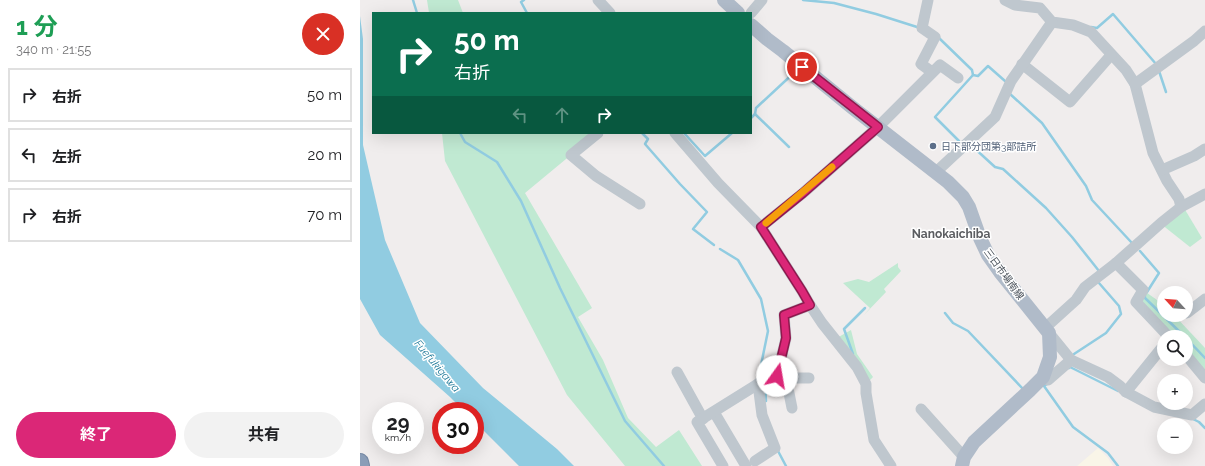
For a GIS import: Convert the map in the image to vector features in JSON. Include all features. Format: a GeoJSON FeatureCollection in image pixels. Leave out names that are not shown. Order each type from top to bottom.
{"type":"FeatureCollection","features":[{"type":"Feature","properties":{"kind":"highway"},"geometry":{"type":"LineString","coordinates":[[360,462],[361,466]]}},
{"type":"Feature","properties":{"kind":"main road"},"geometry":{"type":"LineString","coordinates":[[724,0],[737,12]]}},
{"type":"Feature","properties":{"kind":"main road","name":"三日市場南線"},"geometry":{"type":"LineString","coordinates":[[752,25],[766,39],[948,182],[969,207],[988,255],[1047,331]]}},
{"type":"Feature","properties":{"kind":"main road"},"geometry":{"type":"LineString","coordinates":[[963,462],[974,442],[1043,377],[1050,357],[1047,331]]}},
{"type":"Feature","properties":{"kind":"street"},"geometry":{"type":"LineString","coordinates":[[598,0],[609,12]]}},
{"type":"Feature","properties":{"kind":"street"},"geometry":{"type":"LineString","coordinates":[[752,12],[762,0]]}},
{"type":"Feature","properties":{"kind":"street"},"geometry":{"type":"LineString","coordinates":[[928,0],[922,28],[935,37],[921,64],[932,72]]}},
{"type":"Feature","properties":{"kind":"street"},"geometry":{"type":"LineString","coordinates":[[1005,0],[1015,5],[1040,8],[1052,22],[1073,25],[1090,32],[1126,70],[1135,84],[1153,153],[1181,207]]}},
{"type":"Feature","properties":{"kind":"street"},"geometry":{"type":"LineString","coordinates":[[936,172],[995,117],[1011,81],[1052,22]]}},
{"type":"Feature","properties":{"kind":"street"},"geometry":{"type":"LineString","coordinates":[[1135,84],[1194,41],[1205,31]]}},
{"type":"Feature","properties":{"kind":"street"},"geometry":{"type":"LineString","coordinates":[[1022,64],[1070,102],[1112,55]]}},
{"type":"Feature","properties":{"kind":"street"},"geometry":{"type":"LineString","coordinates":[[761,227],[803,193],[878,127],[940,65],[958,78]]}},
{"type":"Feature","properties":{"kind":"street"},"geometry":{"type":"LineString","coordinates":[[597,134],[571,155],[596,176],[640,204]]}},
{"type":"Feature","properties":{"kind":"street"},"geometry":{"type":"LineString","coordinates":[[676,134],[718,183],[761,227],[826,329],[857,367],[866,384],[866,393],[874,440],[891,466]]}},
{"type":"Feature","properties":{"kind":"street"},"geometry":{"type":"LineString","coordinates":[[1162,170],[1194,156],[1205,149]]}},
{"type":"Feature","properties":{"kind":"street"},"geometry":{"type":"LineString","coordinates":[[1204,198],[1181,207],[1160,222],[1116,263],[1085,288],[1076,300],[1047,331],[1070,360],[1108,378],[1126,392],[1154,407],[1192,415],[1205,404]]}},
{"type":"Feature","properties":{"kind":"street"},"geometry":{"type":"LineString","coordinates":[[1116,263],[1143,290],[1136,302],[1162,330]]}},
{"type":"Feature","properties":{"kind":"street"},"geometry":{"type":"LineString","coordinates":[[1193,308],[1205,299]]}},
{"type":"Feature","properties":{"kind":"street"},"geometry":{"type":"LineString","coordinates":[[792,408],[781,377],[786,338],[784,315],[810,305]]}},
{"type":"Feature","properties":{"kind":"street"},"geometry":{"type":"LineString","coordinates":[[1126,392],[1157,354]]}},
{"type":"Feature","properties":{"kind":"street"},"geometry":{"type":"LineString","coordinates":[[1043,377],[1048,380],[1070,360]]}},
{"type":"Feature","properties":{"kind":"street"},"geometry":{"type":"LineString","coordinates":[[1193,363],[1205,378]]}},
{"type":"Feature","properties":{"kind":"street"},"geometry":{"type":"LineString","coordinates":[[677,372],[703,419]]}},
{"type":"Feature","properties":{"kind":"street"},"geometry":{"type":"LineString","coordinates":[[723,466],[698,422],[758,384],[766,376],[809,378]]}},
{"type":"Feature","properties":{"kind":"street"},"geometry":{"type":"LineString","coordinates":[[714,412],[751,463],[775,448],[762,415],[758,384]]}},
{"type":"Feature","properties":{"kind":"street"},"geometry":{"type":"LineString","coordinates":[[921,409],[963,462]]}},
{"type":"Feature","properties":{"kind":"shaded area"},"geometry":{"type":"Polygon","coordinates":[[[1098,448],[1108,458],[1113,466],[1077,466],[1098,448]]]}},
{"type":"Feature","properties":{"kind":"green space"},"geometry":{"type":"Polygon","coordinates":[[[427,0],[458,0],[463,12],[429,12],[427,0]]]}},
{"type":"Feature","properties":{"kind":"green space"},"geometry":{"type":"Polygon","coordinates":[[[442,134],[595,135],[525,193],[592,308],[578,317],[603,360],[628,418],[656,447],[679,430],[702,466],[625,466],[567,395],[445,161],[442,134]]]}},
{"type":"Feature","properties":{"kind":"green space"},"geometry":{"type":"Polygon","coordinates":[[[1184,208],[1202,238],[1190,247],[1161,224],[1184,208]]]}},
{"type":"Feature","properties":{"kind":"green space"},"geometry":{"type":"Polygon","coordinates":[[[898,263],[898,267],[901,271],[884,289],[886,292],[864,315],[870,308],[843,283],[858,279],[869,282],[898,263]]]}},
{"type":"Feature","properties":{"kind":"green space"},"geometry":{"type":"Polygon","coordinates":[[[1143,290],[1157,300],[1157,322],[1181,322],[1188,330],[1162,330],[1136,302],[1143,290]]]}},
{"type":"Feature","properties":{"kind":"green space"},"geometry":{"type":"Polygon","coordinates":[[[851,330],[857,354],[873,377],[866,384],[835,339],[851,330]]]}},
{"type":"Feature","properties":{"kind":"green space"},"geometry":{"type":"Polygon","coordinates":[[[1193,335],[1205,348],[1205,378],[1193,363],[1193,335]]]}},
{"type":"Feature","properties":{"kind":"water","name":"Fuefukigawa"},"geometry":{"type":"Polygon","coordinates":[[[360,16],[363,39],[363,145],[385,240],[420,323],[483,388],[557,449],[574,466],[519,466],[484,431],[484,402],[455,402],[380,335],[360,299],[360,16]]]}},
{"type":"Feature","properties":{"kind":"waterway"},"geometry":{"type":"LineString","coordinates":[[413,0],[417,12]]}},
{"type":"Feature","properties":{"kind":"waterway"},"geometry":{"type":"LineString","coordinates":[[524,0],[521,2],[526,12]]}},
{"type":"Feature","properties":{"kind":"waterway"},"geometry":{"type":"LineString","coordinates":[[803,0],[834,3],[917,27]]}},
{"type":"Feature","properties":{"kind":"waterway"},"geometry":{"type":"LineString","coordinates":[[1091,27],[1097,28],[1113,14],[1156,64]]}},
{"type":"Feature","properties":{"kind":"waterway"},"geometry":{"type":"LineString","coordinates":[[939,38],[972,70],[973,75],[978,76],[988,66],[1005,81]]}},
{"type":"Feature","properties":{"kind":"waterway"},"geometry":{"type":"LineString","coordinates":[[755,114],[756,108],[798,69]]}},
{"type":"Feature","properties":{"kind":"waterway"},"geometry":{"type":"LineString","coordinates":[[1159,71],[1166,92]]}},
{"type":"Feature","properties":{"kind":"waterway"},"geometry":{"type":"LineString","coordinates":[[959,141],[935,117],[973,75]]}},
{"type":"Feature","properties":{"kind":"waterway"},"geometry":{"type":"LineString","coordinates":[[1010,94],[1042,123],[1086,186],[1092,200],[1132,243]]}},
{"type":"Feature","properties":{"kind":"waterway"},"geometry":{"type":"LineString","coordinates":[[752,117],[755,114],[789,147]]}},
{"type":"Feature","properties":{"kind":"waterway"},"geometry":{"type":"LineString","coordinates":[[461,134],[465,142],[497,162],[521,201],[560,288],[625,421],[664,466]]}},
{"type":"Feature","properties":{"kind":"waterway"},"geometry":{"type":"LineString","coordinates":[[643,134],[648,139],[645,144],[707,212],[693,229],[714,245]]}},
{"type":"Feature","properties":{"kind":"waterway"},"geometry":{"type":"LineString","coordinates":[[685,134],[705,156],[731,134]]}},
{"type":"Feature","properties":{"kind":"waterway"},"geometry":{"type":"LineString","coordinates":[[972,146],[995,167],[1003,169],[1046,208],[1072,237],[1099,271]]}},
{"type":"Feature","properties":{"kind":"waterway"},"geometry":{"type":"LineString","coordinates":[[720,249],[738,260],[761,299],[768,331],[760,370]]}},
{"type":"Feature","properties":{"kind":"waterway"},"geometry":{"type":"LineString","coordinates":[[1140,251],[1159,273],[1147,292]]}},
{"type":"Feature","properties":{"kind":"waterway"},"geometry":{"type":"LineString","coordinates":[[1074,354],[1106,333],[1121,314],[1119,306],[1099,283]]}},
{"type":"Feature","properties":{"kind":"waterway"},"geometry":{"type":"LineString","coordinates":[[1145,296],[1144,297],[1178,330]]}},
{"type":"Feature","properties":{"kind":"waterway"},"geometry":{"type":"LineString","coordinates":[[853,354],[844,329],[865,308]]}},
{"type":"Feature","properties":{"kind":"waterway"},"geometry":{"type":"LineString","coordinates":[[945,313],[953,323],[968,331],[1024,390]]}},
{"type":"Feature","properties":{"kind":"waterway"},"geometry":{"type":"LineString","coordinates":[[1193,345],[1205,358]]}},
{"type":"Feature","properties":{"kind":"waterway"},"geometry":{"type":"LineString","coordinates":[[1069,368],[1070,367],[1118,391]]}},
{"type":"Feature","properties":{"kind":"waterway"},"geometry":{"type":"LineString","coordinates":[[765,382],[766,401]]}},
{"type":"Feature","properties":{"kind":"waterway"},"geometry":{"type":"LineString","coordinates":[[1047,384],[1044,386],[1073,427],[1108,453],[1118,466]]}},
{"type":"Feature","properties":{"kind":"waterway"},"geometry":{"type":"LineString","coordinates":[[1193,419],[1205,428]]}},
{"type":"Feature","properties":{"kind":"waterway"},"geometry":{"type":"LineString","coordinates":[[778,451],[786,466]]}},
{"type":"Feature","properties":{"kind":"slow traffic"},"geometry":{"type":"LineString","coordinates":[[766,223],[832,167]]}},
{"type":"Feature","properties":{"kind":"place","name":"日下部分団第3部詰所"},"geometry":{"type":"Point","coordinates":[933,146]}},
{"type":"Feature","properties":{"kind":"district","name":"Nanokaichiba"},"geometry":{"type":"Point","coordinates":[951,234]}},
{"type":"Feature","properties":{"kind":"route"},"geometry":{"type":"LineString","coordinates":[[777,376],[786,338],[784,315],[810,305],[761,227],[803,193],[878,127],[802,67]]}}]}
